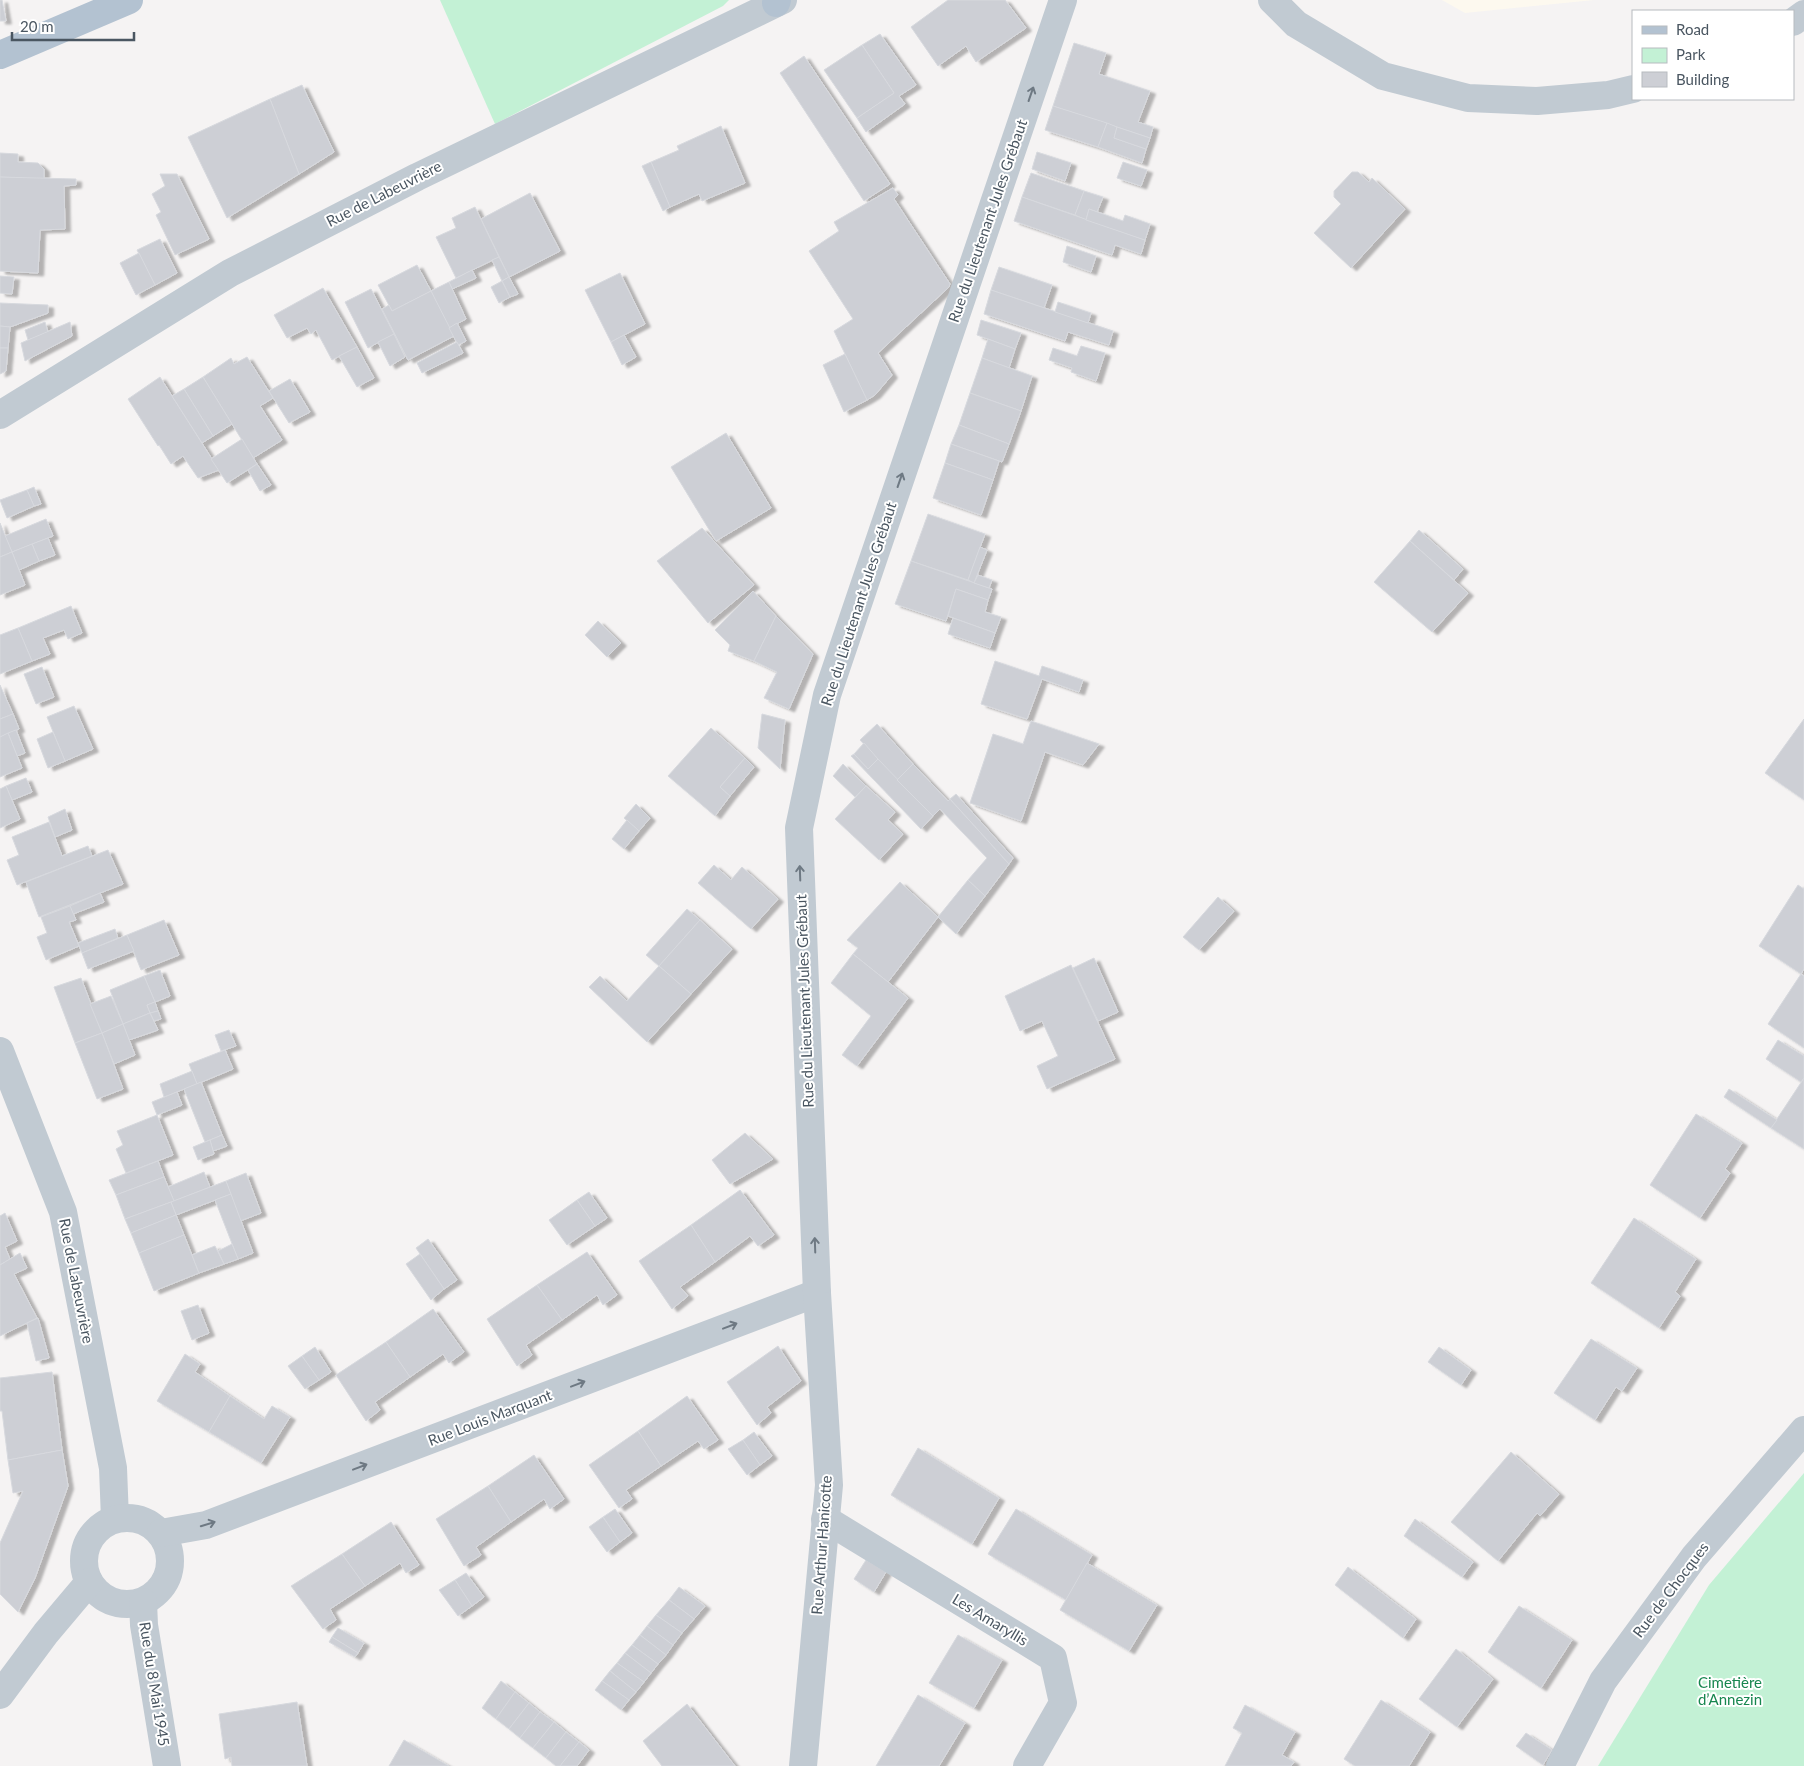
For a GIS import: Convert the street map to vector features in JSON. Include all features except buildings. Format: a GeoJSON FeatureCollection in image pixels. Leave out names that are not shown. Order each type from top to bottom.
{"type":"FeatureCollection","features":[{"type":"Feature","properties":{"kind":"main road"},"geometry":{"type":"LineString","coordinates":[[0,55],[129,0]]}},
{"type":"Feature","properties":{"kind":"street","name":"Rue du Lieutenant Jules Grébaut"},"geometry":{"type":"LineString","coordinates":[[817,1293],[799,828],[827,695],[1063,0]]}},
{"type":"Feature","properties":{"kind":"street"},"geometry":{"type":"LineString","coordinates":[[1272,0],[1296,24],[1383,76],[1468,98],[1537,100],[1608,95],[1632,89]]}},
{"type":"Feature","properties":{"kind":"street","name":"Rue de Labeuvrière"},"geometry":{"type":"LineString","coordinates":[[0,414],[230,273],[417,177],[778,1]]}},
{"type":"Feature","properties":{"kind":"street","name":"Rue de Labeuvrière"},"geometry":{"type":"LineString","coordinates":[[0,1051],[63,1212],[113,1468],[115,1519]]}},
{"type":"Feature","properties":{"kind":"street","name":"Rue Arthur Hanicotte"},"geometry":{"type":"LineString","coordinates":[[803,1766],[829,1485],[817,1293]]}},
{"type":"Feature","properties":{"kind":"street","name":"Rue Louis Marquant"},"geometry":{"type":"LineString","coordinates":[[161,1533],[206,1525],[817,1293]]}},
{"type":"Feature","properties":{"kind":"street","name":"Rue de Chocques"},"geometry":{"type":"LineString","coordinates":[[1560,1766],[1603,1681],[1694,1558],[1804,1430]]}},
{"type":"Feature","properties":{"kind":"street"},"geometry":{"type":"LineString","coordinates":[[128,1518],[152,1525],[161,1533],[170,1551],[169,1572],[160,1590],[143,1602],[128,1605],[112,1602],[98,1594],[89,1582],[84,1567],[85,1551],[91,1537],[101,1526],[115,1519],[128,1518]]}},
{"type":"Feature","properties":{"kind":"street","name":"Les Amaryllis"},"geometry":{"type":"LineString","coordinates":[[825,1519],[1053,1658],[1063,1703],[1027,1766]]}},
{"type":"Feature","properties":{"kind":"street"},"geometry":{"type":"LineString","coordinates":[[0,1695],[46,1633],[89,1582]]}},
{"type":"Feature","properties":{"kind":"street","name":"Rue du 8 Mai 1945"},"geometry":{"type":"LineString","coordinates":[[143,1602],[144,1625],[166,1766]]}},
{"type":"Feature","properties":{"kind":"shaded area"},"geometry":{"type":"Polygon","coordinates":[[[1442,0],[1594,0],[1465,13],[1442,0]]]}},
{"type":"Feature","properties":{"kind":"green space"},"geometry":{"type":"Polygon","coordinates":[[[440,0],[729,0],[723,6],[495,124],[440,0]]]}},
{"type":"Feature","properties":{"kind":"green space","name":"Cimetière d’Annezin"},"geometry":{"type":"Polygon","coordinates":[[[1804,1473],[1804,1766],[1598,1766],[1709,1585],[1804,1473]]]}}]}
